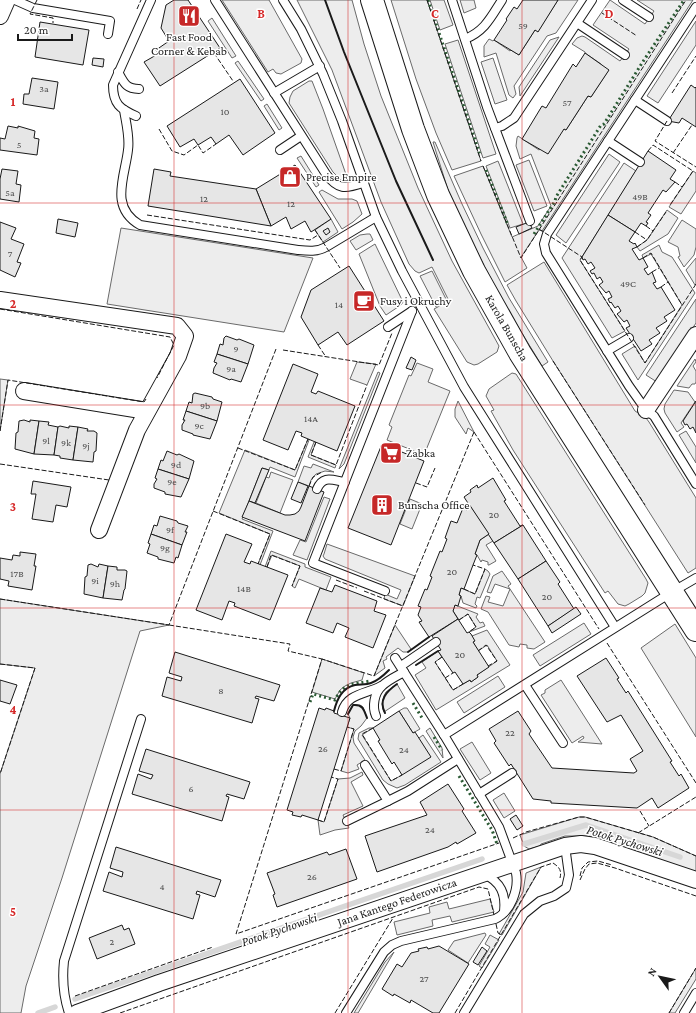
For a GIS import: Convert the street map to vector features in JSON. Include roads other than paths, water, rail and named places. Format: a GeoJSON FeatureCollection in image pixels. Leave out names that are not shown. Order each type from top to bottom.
{"type":"FeatureCollection","features":[{"type":"Feature","properties":{"kind":"main road","name":"Karola Bunscha"},"geometry":{"type":"LineString","coordinates":[[372,0],[413,129],[438,195],[474,271],[516,346],[696,630]]}},
{"type":"Feature","properties":{"kind":"street"},"geometry":{"type":"LineString","coordinates":[[0,16],[8,0]]}},
{"type":"Feature","properties":{"kind":"street"},"geometry":{"type":"LineString","coordinates":[[0,300],[177,326],[185,336],[178,356],[137,430],[99,530]]}},
{"type":"Feature","properties":{"kind":"street"},"geometry":{"type":"LineString","coordinates":[[646,410],[696,335]]}},
{"type":"Feature","properties":{"kind":"street"},"geometry":{"type":"LineString","coordinates":[[24,391],[147,411]]}},
{"type":"Feature","properties":{"kind":"street","name":"Jana Kantego Federowicza"},"geometry":{"type":"LineString","coordinates":[[77,1013],[159,982],[565,846],[581,844],[595,846],[696,880]]}},
{"type":"Feature","properties":{"kind":"lane"},"geometry":{"type":"LineString","coordinates":[[15,0],[33,8],[110,21],[108,34]]}},
{"type":"Feature","properties":{"kind":"lane"},"geometry":{"type":"LineString","coordinates":[[136,116],[118,106],[113,93],[113,85],[151,0]]}},
{"type":"Feature","properties":{"kind":"lane"},"geometry":{"type":"LineString","coordinates":[[215,0],[300,136],[326,174],[333,182],[348,188],[363,182]]}},
{"type":"Feature","properties":{"kind":"lane"},"geometry":{"type":"LineString","coordinates":[[283,0],[301,29],[320,66],[339,113],[376,217],[402,271],[464,388],[615,627]]}},
{"type":"Feature","properties":{"kind":"lane"},"geometry":{"type":"LineString","coordinates":[[452,0],[495,128],[530,221]]}},
{"type":"Feature","properties":{"kind":"lane"},"geometry":{"type":"LineString","coordinates":[[465,39],[483,29],[502,0]]}},
{"type":"Feature","properties":{"kind":"lane"},"geometry":{"type":"LineString","coordinates":[[495,128],[502,126],[514,118],[592,0]]}},
{"type":"Feature","properties":{"kind":"lane"},"geometry":{"type":"LineString","coordinates":[[623,0],[649,17]]}},
{"type":"Feature","properties":{"kind":"lane"},"geometry":{"type":"LineString","coordinates":[[696,7],[547,234],[544,244],[546,253],[629,386],[646,410],[654,416],[696,484]]}},
{"type":"Feature","properties":{"kind":"lane"},"geometry":{"type":"LineString","coordinates":[[577,23],[624,55]]}},
{"type":"Feature","properties":{"kind":"lane"},"geometry":{"type":"LineString","coordinates":[[274,93],[320,66]]}},
{"type":"Feature","properties":{"kind":"lane"},"geometry":{"type":"LineString","coordinates":[[118,72],[128,86],[132,89],[139,89]]}},
{"type":"Feature","properties":{"kind":"lane"},"geometry":{"type":"LineString","coordinates":[[635,100],[667,121]]}},
{"type":"Feature","properties":{"kind":"lane"},"geometry":{"type":"LineString","coordinates":[[124,110],[129,139],[121,190],[122,201],[124,210],[140,225],[298,250],[314,251],[326,247],[376,217]]}},
{"type":"Feature","properties":{"kind":"lane"},"geometry":{"type":"LineString","coordinates":[[280,150],[300,136]]}},
{"type":"Feature","properties":{"kind":"lane"},"geometry":{"type":"LineString","coordinates":[[608,141],[640,162]]}},
{"type":"Feature","properties":{"kind":"lane"},"geometry":{"type":"LineString","coordinates":[[388,327],[421,305]]}},
{"type":"Feature","properties":{"kind":"lane"},"geometry":{"type":"LineString","coordinates":[[384,591],[314,563],[412,311]]}},
{"type":"Feature","properties":{"kind":"lane"},"geometry":{"type":"LineString","coordinates":[[607,351],[630,338]]}},
{"type":"Feature","properties":{"kind":"lane"},"geometry":{"type":"LineString","coordinates":[[316,489],[319,483],[323,480],[345,482]]}},
{"type":"Feature","properties":{"kind":"lane"},"geometry":{"type":"LineString","coordinates":[[444,735],[615,627],[696,578]]}},
{"type":"Feature","properties":{"kind":"lane"},"geometry":{"type":"LineString","coordinates":[[342,712],[344,704],[352,697],[382,686],[436,642]]}},
{"type":"Feature","properties":{"kind":"lane"},"geometry":{"type":"LineString","coordinates":[[346,1013],[376,963],[384,952],[392,945],[410,939],[495,919],[504,912],[511,902],[516,891],[518,880],[514,862],[500,827],[395,658]]}},
{"type":"Feature","properties":{"kind":"lane"},"geometry":{"type":"LineString","coordinates":[[525,684],[563,743]]}},
{"type":"Feature","properties":{"kind":"lane"},"geometry":{"type":"LineString","coordinates":[[376,716],[374,701],[382,686]]}},
{"type":"Feature","properties":{"kind":"lane"},"geometry":{"type":"LineString","coordinates":[[69,1013],[64,998],[62,979],[64,961],[141,719]]}},
{"type":"Feature","properties":{"kind":"lane"},"geometry":{"type":"LineString","coordinates":[[347,821],[408,791],[458,759]]}},
{"type":"Feature","properties":{"kind":"lane"},"geometry":{"type":"LineString","coordinates":[[365,765],[388,801]]}},
{"type":"Feature","properties":{"kind":"lane"},"geometry":{"type":"LineString","coordinates":[[479,794],[512,773]]}},
{"type":"Feature","properties":{"kind":"lane"},"geometry":{"type":"LineString","coordinates":[[464,1013],[524,914],[540,901],[554,896],[566,888],[569,875],[565,846]]}},
{"type":"Feature","properties":{"kind":"lane"},"geometry":{"type":"LineString","coordinates":[[482,873],[494,880],[502,889],[504,897],[504,912]]}},
{"type":"Feature","properties":{"kind":"lane"},"geometry":{"type":"LineString","coordinates":[[684,1013],[696,993]]}},
{"type":"Feature","properties":{"kind":"waterway","name":"Potok Pychowski"},"geometry":{"type":"LineString","coordinates":[[524,844],[586,825],[680,857]]}},
{"type":"Feature","properties":{"kind":"waterway","name":"Potok Pychowski"},"geometry":{"type":"LineString","coordinates":[[75,999],[482,859]]}},
{"type":"Feature","properties":{"kind":"waterway","name":"Potok Pychowski"},"geometry":{"type":"LineString","coordinates":[[38,1013],[55,1007]]}},
{"type":"Feature","properties":{"kind":"place","name":"Fast Food Corner & Kebab"},"geometry":{"type":"Point","coordinates":[189,16]}},
{"type":"Feature","properties":{"kind":"place","name":"Precise Empire"},"geometry":{"type":"Point","coordinates":[290,177]}},
{"type":"Feature","properties":{"kind":"place","name":"Fusy i Okruchy"},"geometry":{"type":"Point","coordinates":[364,301]}},
{"type":"Feature","properties":{"kind":"place","name":"Żabka"},"geometry":{"type":"Point","coordinates":[391,453]}},
{"type":"Feature","properties":{"kind":"place","name":"Bunscha Office"},"geometry":{"type":"Point","coordinates":[382,505]}}]}
